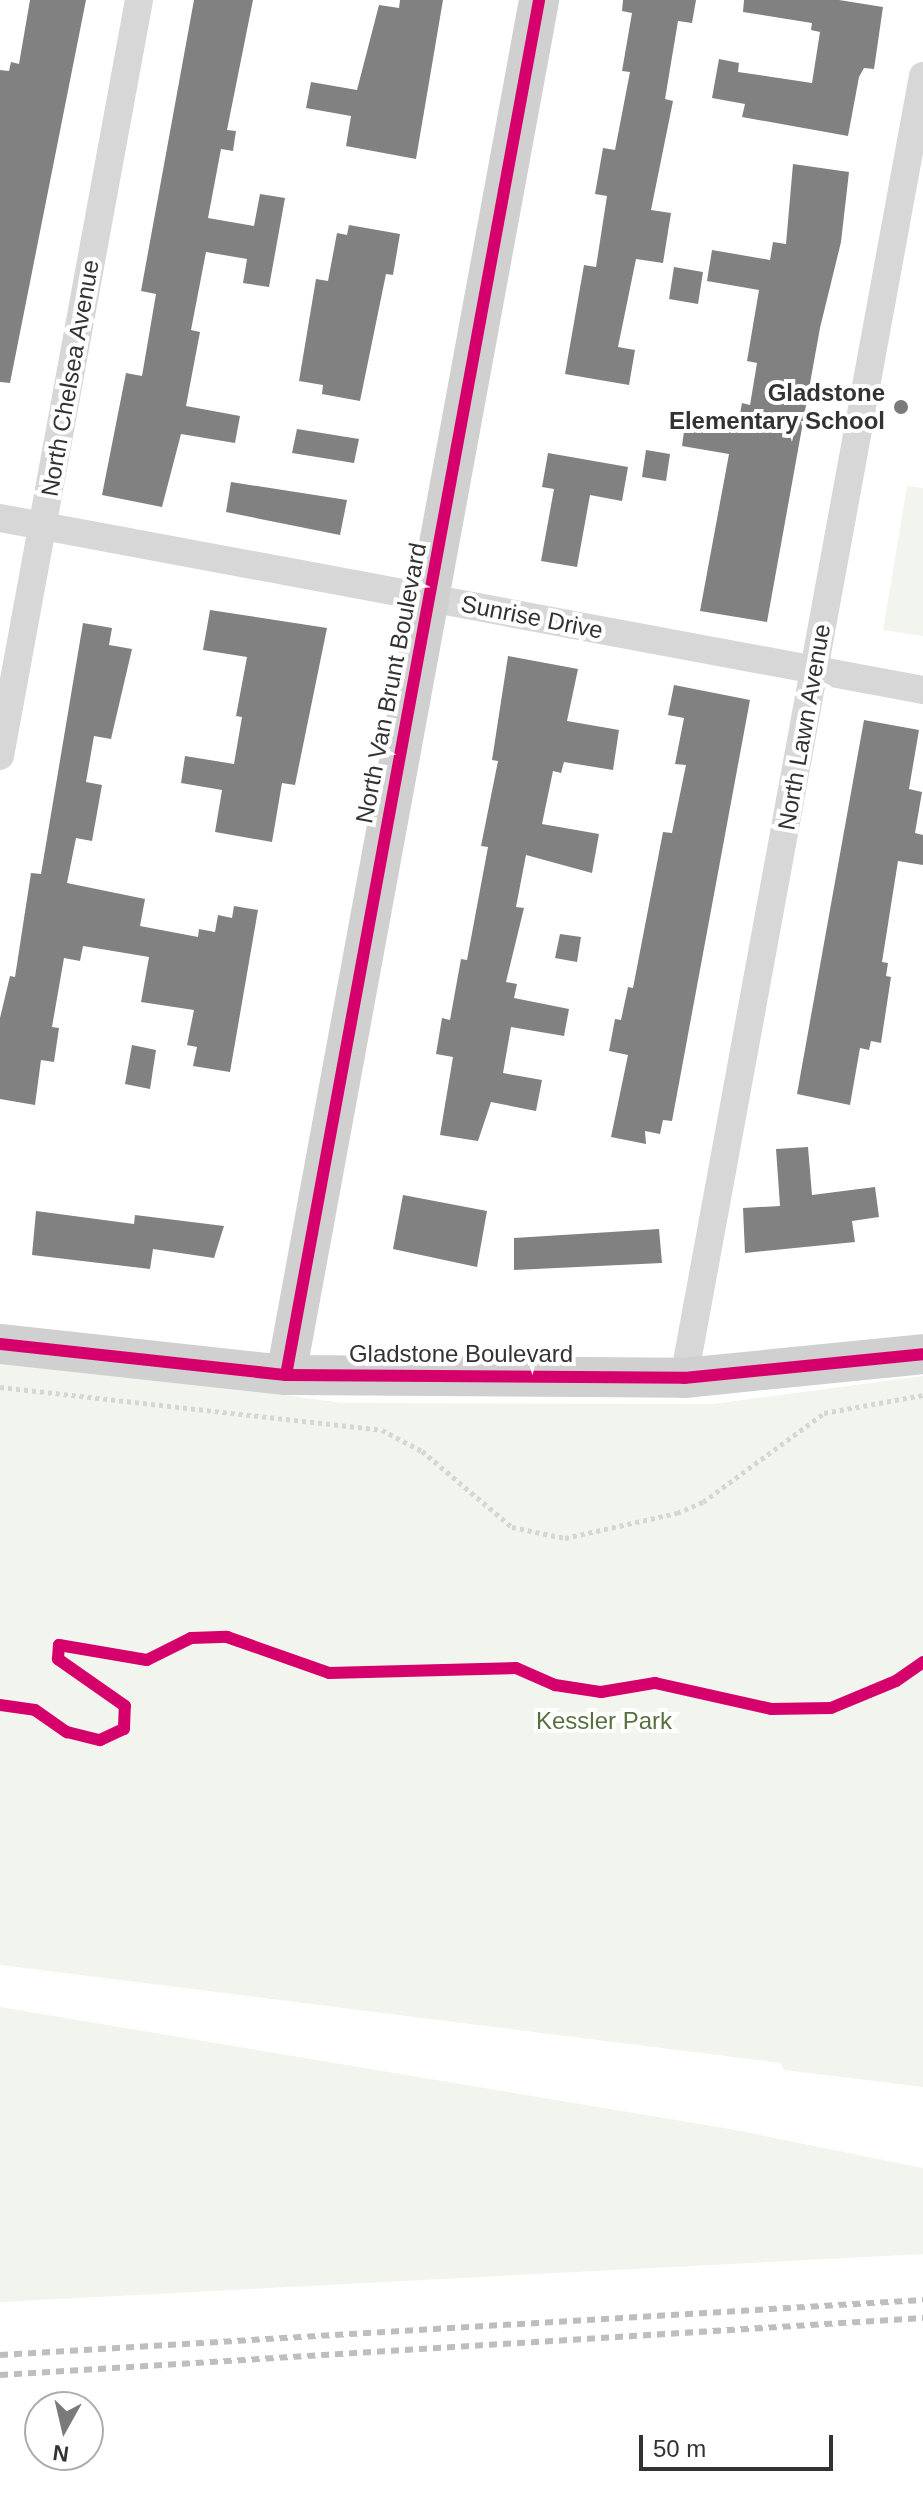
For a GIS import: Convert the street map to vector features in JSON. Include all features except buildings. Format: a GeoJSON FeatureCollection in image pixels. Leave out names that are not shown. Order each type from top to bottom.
{"type":"FeatureCollection","features":[{"type":"Feature","properties":{"kind":"street","name":"North Chelsea Avenue"},"geometry":{"type":"LineString","coordinates":[[0,756],[139,0]]}},
{"type":"Feature","properties":{"kind":"street","name":"North Van Brunt Boulevard"},"geometry":{"type":"LineString","coordinates":[[286,1375],[539,0]]}},
{"type":"Feature","properties":{"kind":"street","name":"North Lawn Avenue"},"geometry":{"type":"LineString","coordinates":[[684,1378],[923,76]]}},
{"type":"Feature","properties":{"kind":"street","name":"Sunrise Drive"},"geometry":{"type":"LineString","coordinates":[[0,518],[923,690]]}},
{"type":"Feature","properties":{"kind":"street","name":"Gladstone Boulevard"},"geometry":{"type":"LineString","coordinates":[[0,1344],[286,1375],[684,1378],[923,1354]]}},
{"type":"Feature","properties":{"kind":"path"},"geometry":{"type":"LineString","coordinates":[[0,1387],[382,1430],[422,1451],[512,1527],[565,1538],[677,1513],[703,1502],[824,1413],[923,1395]]}},
{"type":"Feature","properties":{"kind":"green space"},"geometry":{"type":"Polygon","coordinates":[[[907,486],[923,488],[923,636],[883,630],[907,486]]]}},
{"type":"Feature","properties":{"kind":"green space","name":"Kessler Park"},"geometry":{"type":"Polygon","coordinates":[[[0,1357],[343,1403],[713,1404],[923,1376],[923,2087],[784,2070],[781,2063],[0,1965],[0,1357]]]}},
{"type":"Feature","properties":{"kind":"green space"},"geometry":{"type":"Polygon","coordinates":[[[0,2007],[730,2129],[923,2168],[923,2254],[0,2302],[0,2007]]]}},
{"type":"Feature","properties":{"kind":"railway"},"geometry":{"type":"LineString","coordinates":[[0,2355],[923,2300]]}},
{"type":"Feature","properties":{"kind":"railway"},"geometry":{"type":"LineString","coordinates":[[0,2375],[923,2318]]}},
{"type":"Feature","properties":{"kind":"cycle path"},"geometry":{"type":"LineString","coordinates":[[286,1375],[539,0]]}},
{"type":"Feature","properties":{"kind":"cycle path"},"geometry":{"type":"LineString","coordinates":[[0,1344],[286,1375],[684,1378],[923,1354]]}},
{"type":"Feature","properties":{"kind":"cycle path"},"geometry":{"type":"LineString","coordinates":[[0,1705],[35,1710],[67,1732],[100,1740],[124,1729],[125,1706],[58,1659],[59,1645],[147,1660],[191,1638],[227,1637],[329,1673],[516,1668],[555,1685],[601,1692],[655,1683],[771,1709],[831,1708],[896,1681],[923,1662]]}},
{"type":"Feature","properties":{"kind":"place","name":"Gladstone Elementary School"},"geometry":{"type":"Point","coordinates":[901,407]}}]}
